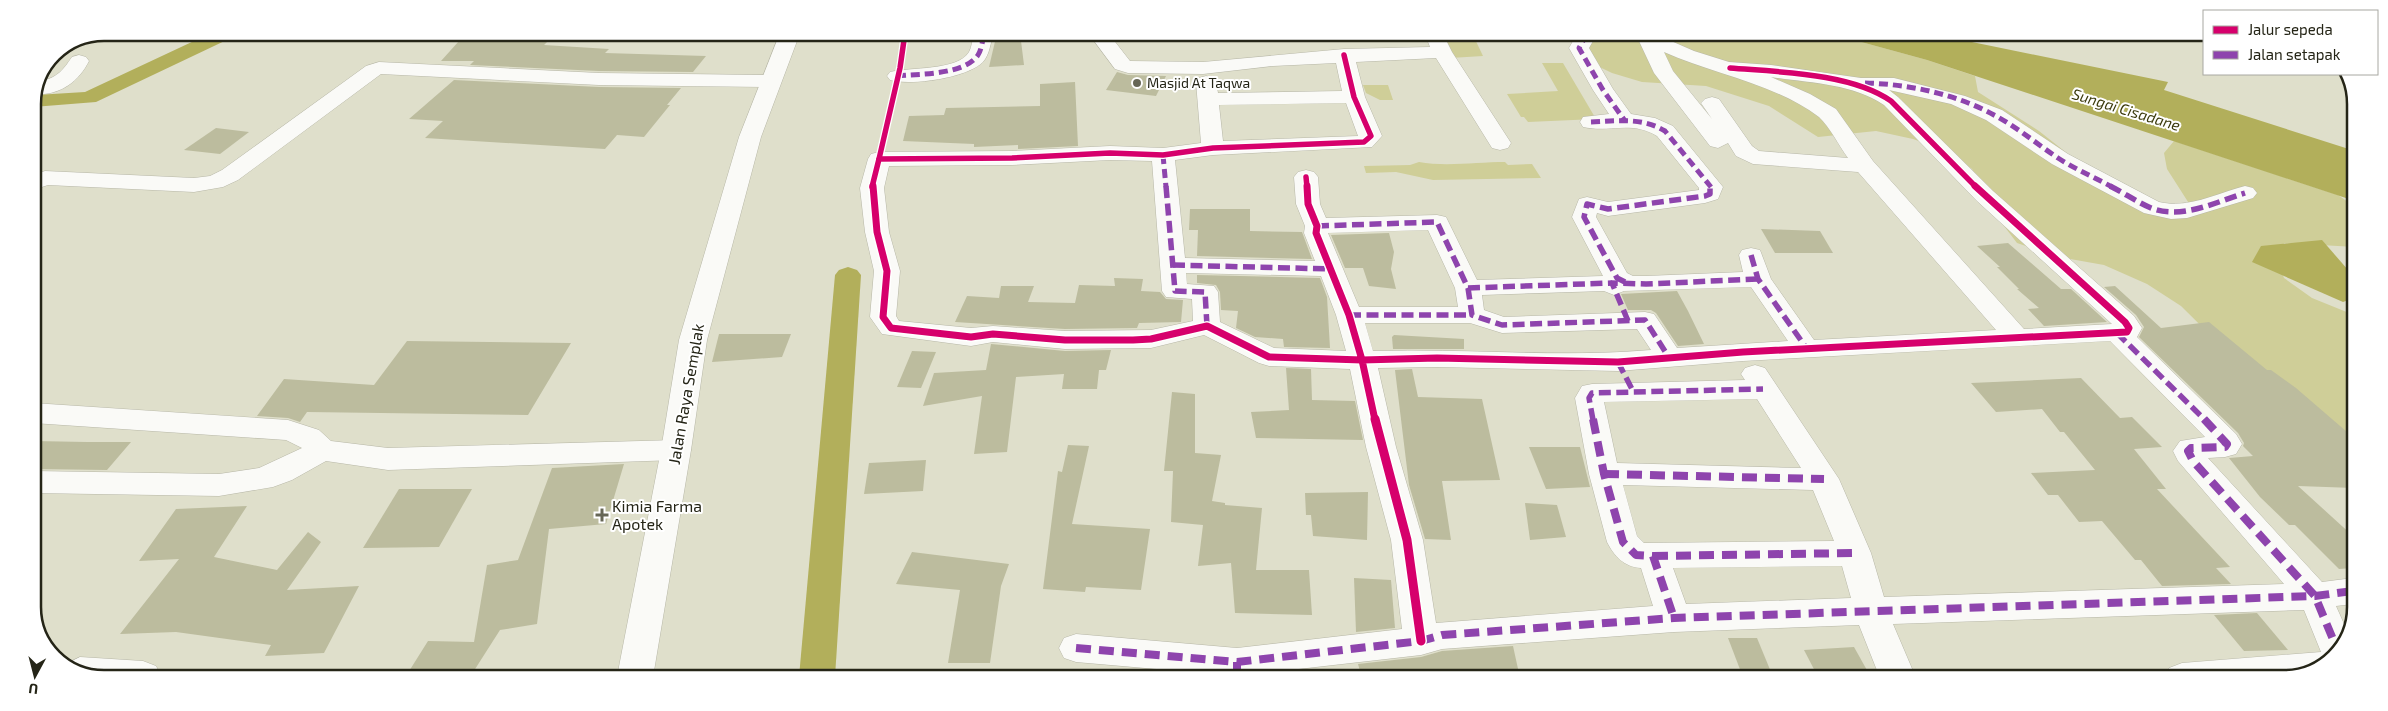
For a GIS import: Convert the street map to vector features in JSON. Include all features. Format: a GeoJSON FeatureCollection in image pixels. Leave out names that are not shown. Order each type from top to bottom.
{"type":"FeatureCollection","features":[{"type":"Feature","properties":{"kind":"street","name":"Jalan Raya Semplak"},"geometry":{"type":"LineString","coordinates":[[636,670],[676,450],[693,340],[750,137],[787,41]]}},
{"type":"Feature","properties":{"kind":"street"},"geometry":{"type":"LineString","coordinates":[[897,76],[951,69],[967,64],[978,55],[981,41]]}},
{"type":"Feature","properties":{"kind":"street"},"geometry":{"type":"LineString","coordinates":[[1104,41],[1122,65],[1128,67],[1204,68],[1273,60],[1344,55],[1438,43],[1500,143]]}},
{"type":"Feature","properties":{"kind":"street"},"geometry":{"type":"LineString","coordinates":[[1584,41],[1579,48],[1603,90],[1625,120]]}},
{"type":"Feature","properties":{"kind":"street"},"geometry":{"type":"LineString","coordinates":[[1645,41],[1664,73],[1724,149]]}},
{"type":"Feature","properties":{"kind":"street"},"geometry":{"type":"LineString","coordinates":[[1654,41],[1687,55],[1730,68],[1803,98],[1828,114],[1865,166],[2018,339]]}},
{"type":"Feature","properties":{"kind":"street"},"geometry":{"type":"LineString","coordinates":[[1344,55],[1354,97],[1370,136],[1364,142],[1213,148],[1163,155],[1110,153],[1012,158],[879,159],[872,188],[876,232],[888,271],[883,317],[891,328],[971,337],[993,334],[1065,340],[1151,339],[1207,326],[1269,357],[1362,360],[1437,358],[1618,362],[1743,352],[2127,332],[2129,328],[2126,322],[1984,196],[1891,101],[1878,92],[1856,82]]}},
{"type":"Feature","properties":{"kind":"street"},"geometry":{"type":"LineString","coordinates":[[44,86],[72,76],[79,61]]}},
{"type":"Feature","properties":{"kind":"street"},"geometry":{"type":"LineString","coordinates":[[41,180],[45,178],[194,185],[215,182],[230,175],[373,70],[379,68],[598,79],[771,81]]}},
{"type":"Feature","properties":{"kind":"street"},"geometry":{"type":"LineString","coordinates":[[1204,68],[1213,148]]}},
{"type":"Feature","properties":{"kind":"street"},"geometry":{"type":"LineString","coordinates":[[1730,68],[1771,71],[1856,82],[1894,84],[1926,90],[1994,115],[2060,159],[2152,208],[2171,212],[2187,211],[2245,194]]}},
{"type":"Feature","properties":{"kind":"street"},"geometry":{"type":"LineString","coordinates":[[1208,99],[1354,97]]}},
{"type":"Feature","properties":{"kind":"street"},"geometry":{"type":"LineString","coordinates":[[1712,103],[1744,151],[1753,157],[1865,166]]}},
{"type":"Feature","properties":{"kind":"street"},"geometry":{"type":"LineString","coordinates":[[1591,122],[1625,120],[1655,124],[1665,131],[1711,186],[1711,191],[1705,196],[1608,209],[1587,204],[1584,217],[1619,282],[1628,321]]}},
{"type":"Feature","properties":{"kind":"street"},"geometry":{"type":"LineString","coordinates":[[1163,155],[1175,292],[1205,292],[1207,326]]}},
{"type":"Feature","properties":{"kind":"street"},"geometry":{"type":"LineString","coordinates":[[1306,177],[1308,204],[1317,226],[1316,232],[1349,315],[1362,360],[1381,447],[1407,540],[1421,641]]}},
{"type":"Feature","properties":{"kind":"street"},"geometry":{"type":"LineString","coordinates":[[1317,226],[1437,222],[1468,288],[1472,315]]}},
{"type":"Feature","properties":{"kind":"street"},"geometry":{"type":"LineString","coordinates":[[1173,265],[1330,269]]}},
{"type":"Feature","properties":{"kind":"street"},"geometry":{"type":"LineString","coordinates":[[1468,288],[1619,282],[1646,284],[1754,267],[1807,349]]}},
{"type":"Feature","properties":{"kind":"street"},"geometry":{"type":"LineString","coordinates":[[1349,315],[1472,315],[1502,325],[1644,320],[1670,359]]}},
{"type":"Feature","properties":{"kind":"street"},"geometry":{"type":"LineString","coordinates":[[2116,333],[2226,441],[2225,447],[2191,448],[2188,451],[2193,461],[2315,596],[2335,643]]}},
{"type":"Feature","properties":{"kind":"street"},"geometry":{"type":"LineString","coordinates":[[1743,352],[1763,390],[1824,479],[1855,554],[1872,612],[1895,670]]}},
{"type":"Feature","properties":{"kind":"street"},"geometry":{"type":"LineString","coordinates":[[1618,362],[1634,393]]}},
{"type":"Feature","properties":{"kind":"street"},"geometry":{"type":"LineString","coordinates":[[1763,390],[1592,393],[1589,398],[1604,474],[1623,542],[1636,555],[1654,556],[1855,554]]}},
{"type":"Feature","properties":{"kind":"street"},"geometry":{"type":"LineString","coordinates":[[41,414],[288,430],[309,437],[322,450],[388,460],[676,450]]}},
{"type":"Feature","properties":{"kind":"street"},"geometry":{"type":"LineString","coordinates":[[41,482],[219,485],[262,478],[281,472],[322,450]]}},
{"type":"Feature","properties":{"kind":"street"},"geometry":{"type":"LineString","coordinates":[[1604,474],[1824,479]]}},
{"type":"Feature","properties":{"kind":"street"},"geometry":{"type":"LineString","coordinates":[[1654,556],[1674,618]]}},
{"type":"Feature","properties":{"kind":"street"},"geometry":{"type":"LineString","coordinates":[[1076,648],[1238,670],[1421,641],[1442,635],[1674,618],[2315,596],[2347,592]]}},
{"type":"Feature","properties":{"kind":"street"},"geometry":{"type":"LineString","coordinates":[[2274,670],[2299,668]]}},
{"type":"Feature","properties":{"kind":"shaded area"},"geometry":{"type":"Polygon","coordinates":[[[1440,41],[1476,41],[1483,56],[1450,58],[1440,41]]]}},
{"type":"Feature","properties":{"kind":"shaded area"},"geometry":{"type":"Polygon","coordinates":[[[1589,41],[1858,41],[1927,60],[1975,76],[1978,92],[2039,131],[2092,173],[2156,204],[2190,205],[2167,169],[2164,153],[2174,141],[2338,195],[2347,201],[2347,247],[2284,243],[2277,259],[2284,278],[2312,298],[2347,312],[2347,433],[2290,414],[2181,306],[2147,284],[2104,265],[2059,257],[2017,243],[2001,222],[1972,169],[1947,151],[1913,139],[1876,131],[1818,137],[1769,106],[1706,86],[1642,82],[1612,73],[1587,61],[1589,41]]]}},
{"type":"Feature","properties":{"kind":"shaded area"},"geometry":{"type":"Polygon","coordinates":[[[1542,63],[1563,63],[1596,119],[1528,122],[1524,117],[1521,117],[1507,94],[1558,91],[1542,63]]]}},
{"type":"Feature","properties":{"kind":"shaded area"},"geometry":{"type":"Polygon","coordinates":[[[1363,85],[1388,85],[1393,100],[1380,100],[1366,93],[1363,85]]]}},
{"type":"Feature","properties":{"kind":"shaded area"},"geometry":{"type":"Polygon","coordinates":[[[1419,162],[1440,164],[1505,162],[1508,165],[1532,164],[1541,178],[1433,180],[1396,172],[1366,173],[1364,166],[1410,165],[1419,162]]]}},
{"type":"Feature","properties":{"kind":"water","name":"Sungai Cisadane"},"geometry":{"type":"Polygon","coordinates":[[[1858,41],[1967,41],[2168,82],[2164,90],[2347,148],[2347,198],[1927,60],[1858,41]]]}},
{"type":"Feature","properties":{"kind":"water"},"geometry":{"type":"Polygon","coordinates":[[[2322,240],[2347,269],[2347,301],[2343,302],[2252,262],[2261,246],[2322,240]]]}},
{"type":"Feature","properties":{"kind":"building"},"geometry":{"type":"Polygon","coordinates":[[[459,41],[548,41],[544,45],[609,49],[605,53],[706,56],[693,72],[599,71],[470,65],[474,61],[441,61],[459,41]]]}},
{"type":"Feature","properties":{"kind":"building"},"geometry":{"type":"Polygon","coordinates":[[[995,41],[1021,41],[1024,65],[989,67],[995,41]]]}},
{"type":"Feature","properties":{"kind":"building","name":"Masjid At Taqwa"},"geometry":{"type":"Polygon","coordinates":[[[1117,72],[1128,75],[1166,76],[1156,96],[1106,90],[1117,72]]]}},
{"type":"Feature","properties":{"kind":"building"},"geometry":{"type":"Polygon","coordinates":[[[454,80],[599,87],[681,88],[644,137],[617,135],[605,149],[425,138],[443,121],[409,119],[454,80]]]}},
{"type":"Feature","properties":{"kind":"building"},"geometry":{"type":"Polygon","coordinates":[[[1075,82],[1078,146],[1018,149],[1018,145],[974,147],[974,144],[903,141],[909,116],[944,115],[946,108],[1040,106],[1040,84],[1075,82]]]}},
{"type":"Feature","properties":{"kind":"building"},"geometry":{"type":"Polygon","coordinates":[[[216,128],[249,132],[220,154],[184,150],[216,128]]]}},
{"type":"Feature","properties":{"kind":"building"},"geometry":{"type":"Polygon","coordinates":[[[1190,209],[1250,209],[1250,231],[1302,232],[1312,259],[1197,256],[1198,230],[1189,230],[1190,209]]]}},
{"type":"Feature","properties":{"kind":"building"},"geometry":{"type":"Polygon","coordinates":[[[1761,229],[1820,231],[1833,253],[1775,253],[1761,229]]]}},
{"type":"Feature","properties":{"kind":"building"},"geometry":{"type":"Polygon","coordinates":[[[1389,233],[1394,252],[1391,269],[1396,289],[1369,286],[1363,268],[1345,268],[1331,235],[1389,233]]]}},
{"type":"Feature","properties":{"kind":"building"},"geometry":{"type":"Polygon","coordinates":[[[2008,243],[2061,289],[2071,289],[2107,322],[2044,326],[2028,309],[2039,308],[2017,289],[2019,289],[1997,267],[2000,267],[1977,246],[2008,243]]]}},
{"type":"Feature","properties":{"kind":"building"},"geometry":{"type":"Polygon","coordinates":[[[1197,275],[1320,278],[1327,297],[1330,348],[1284,347],[1283,339],[1255,337],[1236,328],[1238,311],[1221,310],[1220,292],[1216,285],[1197,283],[1197,275]]]}},
{"type":"Feature","properties":{"kind":"building"},"geometry":{"type":"Polygon","coordinates":[[[1114,278],[1143,279],[1141,291],[1160,292],[1166,299],[1183,300],[1181,322],[1139,323],[1137,328],[1065,329],[955,322],[967,296],[999,298],[1001,286],[1034,286],[1028,302],[1075,303],[1079,285],[1115,286],[1114,278]]]}},
{"type":"Feature","properties":{"kind":"building"},"geometry":{"type":"Polygon","coordinates":[[[2115,286],[2161,328],[2209,322],[2267,370],[2271,370],[2296,388],[2347,432],[2347,488],[2298,486],[2347,531],[2347,568],[2339,569],[2295,525],[2289,525],[2260,497],[2229,458],[2253,456],[2243,446],[2244,443],[2238,433],[2139,337],[2144,327],[2136,315],[2104,287],[2115,286]]]}},
{"type":"Feature","properties":{"kind":"building"},"geometry":{"type":"Polygon","coordinates":[[[1677,291],[1704,344],[1678,346],[1656,313],[1651,310],[1628,310],[1621,294],[1677,291]]]}},
{"type":"Feature","properties":{"kind":"building"},"geometry":{"type":"Polygon","coordinates":[[[719,334],[791,334],[782,357],[712,362],[719,334]]]}},
{"type":"Feature","properties":{"kind":"building"},"geometry":{"type":"Polygon","coordinates":[[[1394,335],[1464,339],[1464,349],[1393,349],[1392,337],[1394,335]]]}},
{"type":"Feature","properties":{"kind":"building"},"geometry":{"type":"Polygon","coordinates":[[[407,341],[571,343],[528,415],[307,412],[300,422],[288,418],[257,416],[284,379],[374,385],[407,341]]]}},
{"type":"Feature","properties":{"kind":"building"},"geometry":{"type":"Polygon","coordinates":[[[991,344],[1065,351],[1111,350],[1106,370],[1099,370],[1097,389],[1062,389],[1064,374],[1016,377],[1007,452],[974,454],[982,396],[923,406],[934,373],[986,370],[991,344]]]}},
{"type":"Feature","properties":{"kind":"building"},"geometry":{"type":"Polygon","coordinates":[[[912,351],[936,352],[921,388],[897,387],[912,351]]]}},
{"type":"Feature","properties":{"kind":"building"},"geometry":{"type":"Polygon","coordinates":[[[1286,368],[1311,369],[1312,400],[1355,401],[1363,440],[1256,438],[1251,412],[1289,410],[1286,368]]]}},
{"type":"Feature","properties":{"kind":"building"},"geometry":{"type":"Polygon","coordinates":[[[1412,369],[1418,397],[1482,399],[1500,480],[1442,481],[1451,540],[1425,539],[1409,485],[1395,370],[1412,369]]]}},
{"type":"Feature","properties":{"kind":"building"},"geometry":{"type":"Polygon","coordinates":[[[2081,378],[2120,418],[2132,417],[2162,447],[2134,449],[2166,489],[2157,489],[2230,567],[2216,568],[2231,584],[2162,586],[2141,560],[2135,560],[2102,521],[2079,522],[2058,495],[2048,495],[2031,473],[2095,470],[2064,432],[2060,432],[2042,409],[1996,412],[1971,383],[2081,378]]]}},
{"type":"Feature","properties":{"kind":"building"},"geometry":{"type":"Polygon","coordinates":[[[1172,392],[1195,394],[1195,453],[1221,455],[1212,501],[1225,503],[1225,505],[1262,508],[1256,570],[1309,570],[1312,615],[1235,613],[1231,563],[1198,566],[1203,525],[1171,522],[1173,471],[1164,471],[1172,392]]]}},
{"type":"Feature","properties":{"kind":"building"},"geometry":{"type":"Polygon","coordinates":[[[41,441],[131,442],[107,470],[41,469],[41,441]]]}},
{"type":"Feature","properties":{"kind":"building"},"geometry":{"type":"Polygon","coordinates":[[[1068,445],[1089,446],[1072,524],[1150,529],[1141,590],[1086,587],[1085,592],[1043,589],[1058,471],[1062,472],[1068,445]]]}},
{"type":"Feature","properties":{"kind":"building"},"geometry":{"type":"Polygon","coordinates":[[[1529,447],[1580,447],[1590,487],[1546,489],[1529,447]]]}},
{"type":"Feature","properties":{"kind":"building"},"geometry":{"type":"Polygon","coordinates":[[[926,460],[923,491],[864,494],[869,463],[926,460]]]}},
{"type":"Feature","properties":{"kind":"building"},"geometry":{"type":"Polygon","coordinates":[[[624,464],[606,524],[549,529],[537,624],[500,630],[474,670],[410,670],[428,641],[474,642],[487,565],[518,560],[552,468],[624,464]]]}},
{"type":"Feature","properties":{"kind":"building"},"geometry":{"type":"Polygon","coordinates":[[[399,489],[472,489],[439,547],[363,548],[399,489]]]}},
{"type":"Feature","properties":{"kind":"building"},"geometry":{"type":"Polygon","coordinates":[[[1368,492],[1367,540],[1313,536],[1311,515],[1306,515],[1305,493],[1368,492]]]}},
{"type":"Feature","properties":{"kind":"building"},"geometry":{"type":"Polygon","coordinates":[[[1525,503],[1557,505],[1566,537],[1530,540],[1525,503]]]}},
{"type":"Feature","properties":{"kind":"building"},"geometry":{"type":"Polygon","coordinates":[[[247,506],[214,557],[277,570],[308,532],[321,542],[287,590],[359,586],[324,653],[265,656],[271,645],[176,632],[120,634],[179,559],[139,561],[176,509],[247,506]]]}},
{"type":"Feature","properties":{"kind":"building"},"geometry":{"type":"Polygon","coordinates":[[[912,552],[1009,564],[1001,586],[990,663],[948,663],[960,590],[896,584],[912,552]]]}},
{"type":"Feature","properties":{"kind":"building"},"geometry":{"type":"Polygon","coordinates":[[[1354,578],[1391,580],[1395,628],[1356,632],[1354,578]]]}},
{"type":"Feature","properties":{"kind":"building"},"geometry":{"type":"Polygon","coordinates":[[[2257,613],[2288,650],[2244,651],[2214,615],[2257,613]]]}},
{"type":"Feature","properties":{"kind":"building"},"geometry":{"type":"Polygon","coordinates":[[[1728,638],[1757,638],[1770,670],[1740,670],[1728,638]]]}},
{"type":"Feature","properties":{"kind":"building"},"geometry":{"type":"Polygon","coordinates":[[[1513,646],[1518,670],[1360,670],[1358,664],[1421,657],[1442,651],[1513,646]]]}},
{"type":"Feature","properties":{"kind":"building"},"geometry":{"type":"Polygon","coordinates":[[[1854,647],[1867,670],[1814,670],[1804,650],[1854,647]]]}},
{"type":"Feature","properties":{"kind":"waterway"},"geometry":{"type":"LineString","coordinates":[[41,101],[89,98],[209,41]]}},
{"type":"Feature","properties":{"kind":"waterway"},"geometry":{"type":"LineString","coordinates":[[818,670],[848,275]]}},
{"type":"Feature","properties":{"kind":"marked path"},"geometry":{"type":"LineString","coordinates":[[897,76],[928,74],[952,70],[962,66],[971,62],[977,56],[982,41]]}},
{"type":"Feature","properties":{"kind":"marked path"},"geometry":{"type":"LineString","coordinates":[[1583,41],[1579,48],[1603,90],[1625,121]]}},
{"type":"Feature","properties":{"kind":"marked path"},"geometry":{"type":"LineString","coordinates":[[1865,83],[1894,84],[1926,91],[1958,100],[1994,115],[2060,159],[2152,208],[2171,212],[2187,211],[2245,193]]}},
{"type":"Feature","properties":{"kind":"marked path"},"geometry":{"type":"LineString","coordinates":[[1591,122],[1630,120],[1657,126],[1665,131],[1711,187],[1710,194],[1705,196],[1608,209],[1587,204],[1584,217],[1617,278],[1625,282]]}},
{"type":"Feature","properties":{"kind":"marked path"},"geometry":{"type":"LineString","coordinates":[[1163,155],[1175,291],[1205,292],[1207,326]]}},
{"type":"Feature","properties":{"kind":"marked path"},"geometry":{"type":"LineString","coordinates":[[1317,226],[1437,222],[1468,288],[1472,315],[1502,325],[1645,320],[1670,359]]}},
{"type":"Feature","properties":{"kind":"marked path"},"geometry":{"type":"LineString","coordinates":[[1751,255],[1758,279],[1807,349]]}},
{"type":"Feature","properties":{"kind":"marked path"},"geometry":{"type":"LineString","coordinates":[[1173,265],[1330,269]]}},
{"type":"Feature","properties":{"kind":"marked path"},"geometry":{"type":"LineString","coordinates":[[1628,321],[1612,283],[1646,284],[1758,279]]}},
{"type":"Feature","properties":{"kind":"marked path"},"geometry":{"type":"LineString","coordinates":[[1468,288],[1612,283]]}},
{"type":"Feature","properties":{"kind":"marked path"},"geometry":{"type":"LineString","coordinates":[[1349,315],[1472,315]]}},
{"type":"Feature","properties":{"kind":"marked path"},"geometry":{"type":"LineString","coordinates":[[2117,333],[2226,441],[2225,447],[2191,448],[2188,451],[2193,461],[2315,596],[2335,643]]}},
{"type":"Feature","properties":{"kind":"marked path"},"geometry":{"type":"LineString","coordinates":[[1618,362],[1634,393]]}},
{"type":"Feature","properties":{"kind":"marked path"},"geometry":{"type":"LineString","coordinates":[[1674,618],[1653,556],[1636,555],[1623,542],[1604,474],[1589,398],[1592,393],[1763,389]]}},
{"type":"Feature","properties":{"kind":"marked path"},"geometry":{"type":"LineString","coordinates":[[1604,474],[1824,479]]}},
{"type":"Feature","properties":{"kind":"marked path"},"geometry":{"type":"LineString","coordinates":[[1653,556],[1855,553]]}},
{"type":"Feature","properties":{"kind":"marked path"},"geometry":{"type":"LineString","coordinates":[[1076,648],[1237,662],[1421,641],[1442,635],[1674,618],[2315,596],[2347,592]]}},
{"type":"Feature","properties":{"kind":"marked path"},"geometry":{"type":"LineString","coordinates":[[1237,662],[1237,670]]}},
{"type":"Feature","properties":{"kind":"cycle path"},"geometry":{"type":"LineString","coordinates":[[879,159],[900,68],[904,41]]}},
{"type":"Feature","properties":{"kind":"cycle path"},"geometry":{"type":"LineString","coordinates":[[1306,177],[1308,204],[1317,226],[1316,233],[1349,315],[1362,360],[1269,357],[1207,326],[1151,339],[1065,340],[993,334],[971,337],[891,328],[883,317],[887,271],[877,232],[872,188],[879,159],[1012,158],[1110,153],[1163,155],[1213,148],[1364,142],[1371,136],[1354,97],[1344,55]]}},
{"type":"Feature","properties":{"kind":"cycle path"},"geometry":{"type":"LineString","coordinates":[[1421,641],[1407,540],[1381,447],[1362,360],[1437,358],[1618,362],[1743,352],[2127,332],[2129,328],[2125,322],[1985,196],[1891,101],[1878,92],[1855,83],[1771,71],[1730,68]]}},
{"type":"Feature","properties":{"kind":"place","name":"Masjid At Taqwa"},"geometry":{"type":"Point","coordinates":[1137,83]}},
{"type":"Feature","properties":{"kind":"place","name":"Kimia Farma Apotek"},"geometry":{"type":"Point","coordinates":[602,515]}}]}
